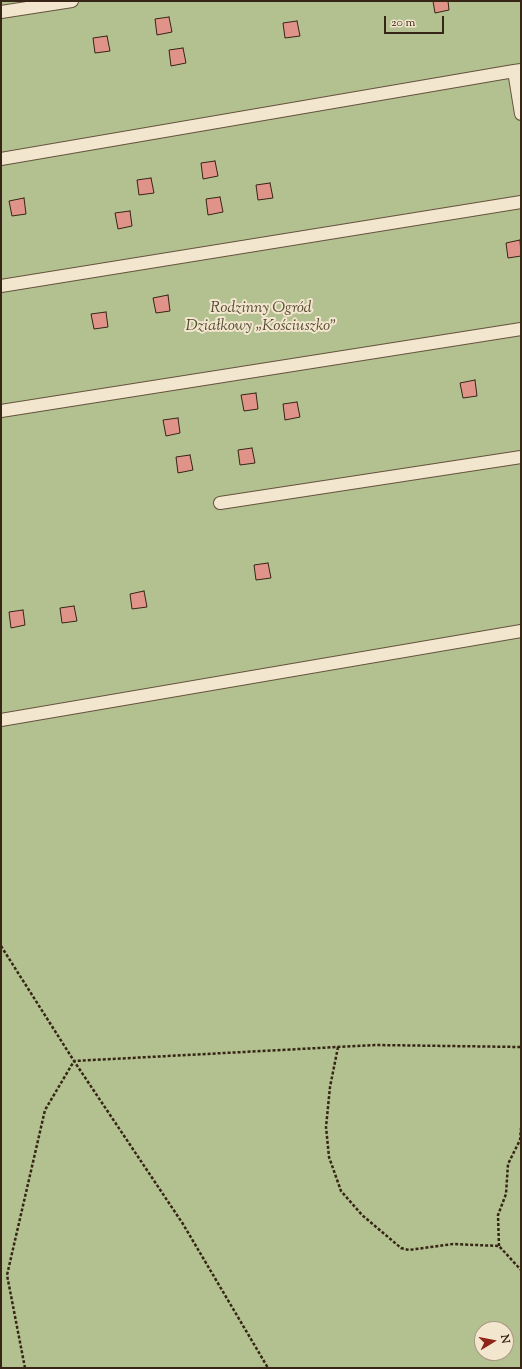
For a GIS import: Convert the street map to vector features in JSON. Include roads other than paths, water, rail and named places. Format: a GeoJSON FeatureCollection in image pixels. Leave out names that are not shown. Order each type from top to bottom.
{"type":"FeatureCollection","features":[{"type":"Feature","properties":{"kind":"lane"},"geometry":{"type":"LineString","coordinates":[[1,12],[72,1]]}},
{"type":"Feature","properties":{"kind":"lane"},"geometry":{"type":"LineString","coordinates":[[1,159],[518,70],[521,114]]}},
{"type":"Feature","properties":{"kind":"lane"},"geometry":{"type":"LineString","coordinates":[[1,286],[521,202]]}},
{"type":"Feature","properties":{"kind":"lane"},"geometry":{"type":"LineString","coordinates":[[1,411],[521,329]]}},
{"type":"Feature","properties":{"kind":"lane"},"geometry":{"type":"LineString","coordinates":[[220,503],[521,457]]}},
{"type":"Feature","properties":{"kind":"lane"},"geometry":{"type":"LineString","coordinates":[[1,720],[521,631]]}},
{"type":"Feature","properties":{"kind":"park label","name":"Rodzinny Ogród Działkowy „Kościuszko”"},"geometry":{"type":"Point","coordinates":[261,318]}}]}
